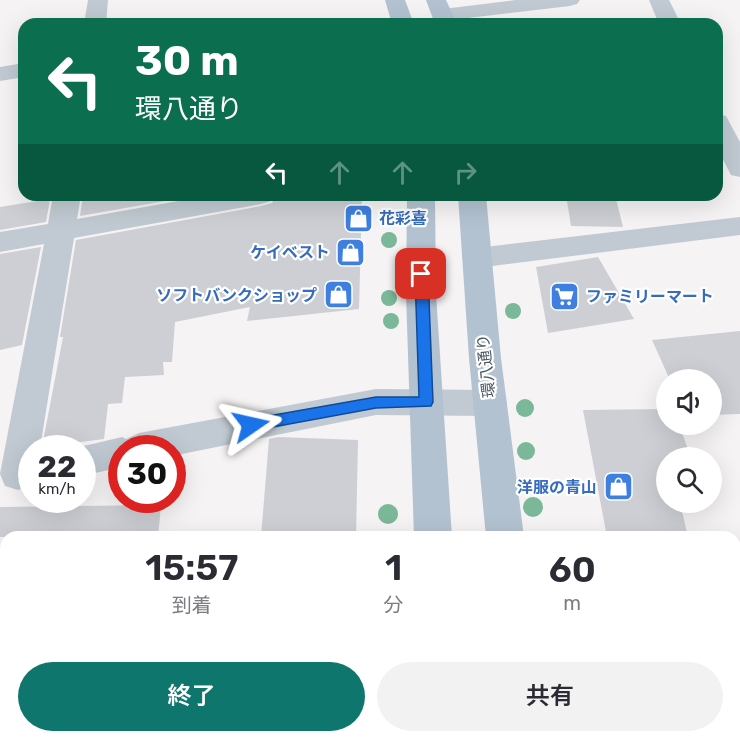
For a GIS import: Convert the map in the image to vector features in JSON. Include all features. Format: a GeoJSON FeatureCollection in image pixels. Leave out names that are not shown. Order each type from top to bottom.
{"type":"FeatureCollection","features":[{"type":"Feature","properties":{"kind":"main road"},"geometry":{"type":"LineString","coordinates":[[395,0],[401,18]]}},
{"type":"Feature","properties":{"kind":"main road"},"geometry":{"type":"LineString","coordinates":[[421,201],[421,294],[433,531]]}},
{"type":"Feature","properties":{"kind":"main road","name":"環八通り"},"geometry":{"type":"LineString","coordinates":[[472,201],[490,404],[504,531]]}},
{"type":"Feature","properties":{"kind":"street"},"geometry":{"type":"LineString","coordinates":[[96,18],[98,0]]}},
{"type":"Feature","properties":{"kind":"street"},"geometry":{"type":"LineString","coordinates":[[442,13],[570,0]]}},
{"type":"Feature","properties":{"kind":"street"},"geometry":{"type":"LineString","coordinates":[[659,0],[667,18]]}},
{"type":"Feature","properties":{"kind":"street"},"geometry":{"type":"LineString","coordinates":[[0,74],[18,71]]}},
{"type":"Feature","properties":{"kind":"street"},"geometry":{"type":"LineString","coordinates":[[723,133],[740,168]]}},
{"type":"Feature","properties":{"kind":"street"},"geometry":{"type":"LineString","coordinates":[[17,475],[66,201]]}},
{"type":"Feature","properties":{"kind":"street"},"geometry":{"type":"LineString","coordinates":[[0,242],[229,201]]}},
{"type":"Feature","properties":{"kind":"street"},"geometry":{"type":"LineString","coordinates":[[477,258],[740,226]]}},
{"type":"Feature","properties":{"kind":"street"},"geometry":{"type":"LineString","coordinates":[[186,439],[376,402],[490,404]]}},
{"type":"Feature","properties":{"kind":"building"},"geometry":{"type":"Polygon","coordinates":[[[50,201],[46,222],[0,230],[0,207],[50,201]]]}},
{"type":"Feature","properties":{"kind":"building"},"geometry":{"type":"Polygon","coordinates":[[[82,201],[165,201],[80,216],[82,201]]]}},
{"type":"Feature","properties":{"kind":"building"},"geometry":{"type":"Polygon","coordinates":[[[273,201],[362,201],[359,309],[247,321],[250,307],[175,322],[172,362],[163,362],[164,375],[125,377],[122,403],[108,404],[104,439],[96,440],[96,435],[44,435],[63,337],[60,337],[76,240],[261,206],[273,201]]]}},
{"type":"Feature","properties":{"kind":"building"},"geometry":{"type":"Polygon","coordinates":[[[567,201],[616,201],[623,227],[571,226],[567,201]]]}},
{"type":"Feature","properties":{"kind":"building"},"geometry":{"type":"Polygon","coordinates":[[[41,247],[22,345],[0,350],[0,254],[41,247]]]}},
{"type":"Feature","properties":{"kind":"building"},"geometry":{"type":"Polygon","coordinates":[[[598,257],[634,319],[548,333],[536,267],[598,257]]]}},
{"type":"Feature","properties":{"kind":"building"},"geometry":{"type":"Polygon","coordinates":[[[740,331],[740,414],[722,415],[722,369],[665,369],[652,340],[740,331]]]}},
{"type":"Feature","properties":{"kind":"building"},"geometry":{"type":"Polygon","coordinates":[[[656,409],[656,435],[683,435],[687,447],[656,447],[656,513],[683,513],[687,531],[606,531],[583,410],[656,409]]]}},
{"type":"Feature","properties":{"kind":"building"},"geometry":{"type":"Polygon","coordinates":[[[278,437],[358,440],[356,531],[261,531],[269,439],[278,437]]]}},
{"type":"Feature","properties":{"kind":"building"},"geometry":{"type":"Polygon","coordinates":[[[96,506],[108,506],[108,513],[160,513],[159,531],[0,531],[0,507],[18,507],[18,513],[96,513],[96,506]]]}},
{"type":"Feature","properties":{"kind":"place","name":"花彩喜"},"geometry":{"type":"Point","coordinates":[358,218]}},
{"type":"Feature","properties":{"kind":"place","name":"ケイベスト"},"geometry":{"type":"Point","coordinates":[351,252]}},
{"type":"Feature","properties":{"kind":"place","name":"ソフトバンクショップ"},"geometry":{"type":"Point","coordinates":[338,295]}},
{"type":"Feature","properties":{"kind":"place","name":"ファミリーマート"},"geometry":{"type":"Point","coordinates":[565,296]}},
{"type":"Feature","properties":{"kind":"place","name":"洋服の青山"},"geometry":{"type":"Point","coordinates":[618,487]}},
{"type":"Feature","properties":{"kind":"route"},"geometry":{"type":"LineString","coordinates":[[251,425],[376,402],[426,402],[421,274]]}}]}
